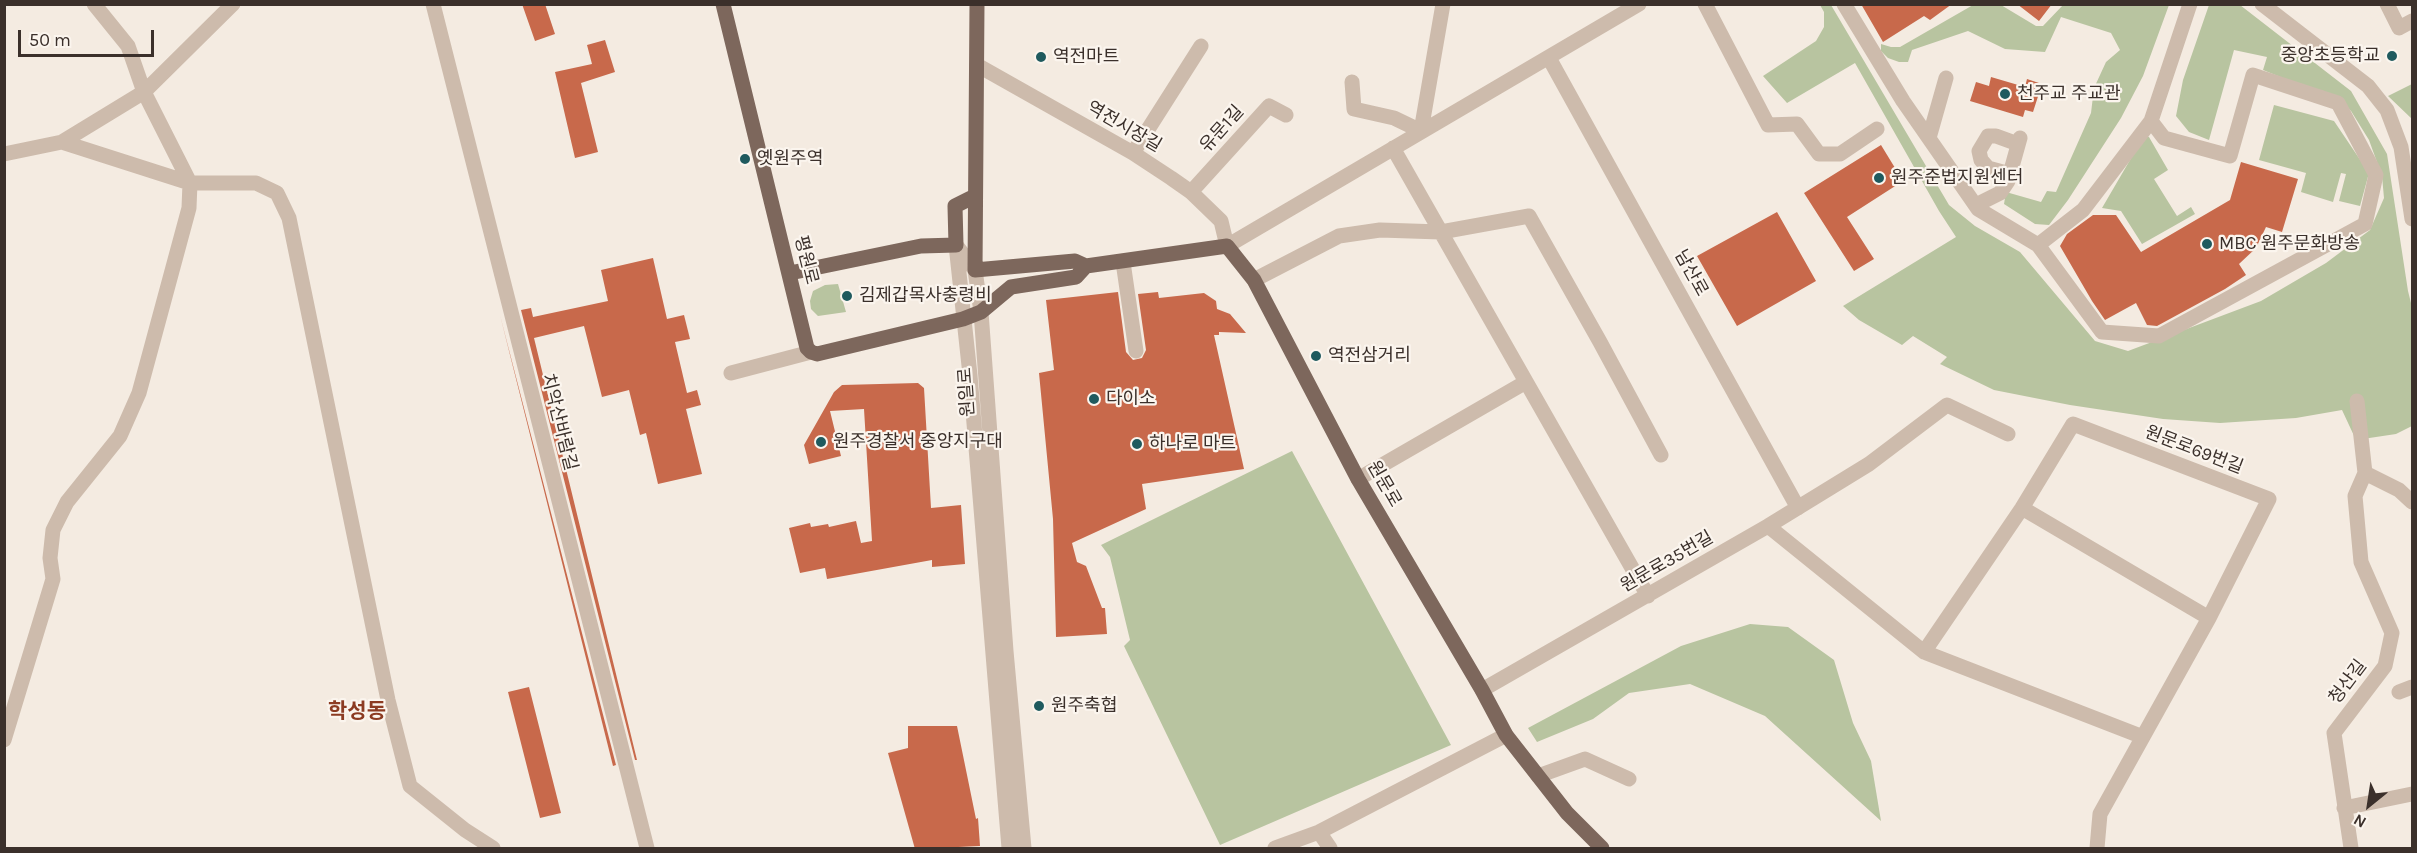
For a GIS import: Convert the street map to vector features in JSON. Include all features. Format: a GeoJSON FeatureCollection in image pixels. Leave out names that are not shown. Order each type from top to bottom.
{"type":"FeatureCollection","features":[{"type":"Feature","properties":{"kind":"main road","name":"평원로"},"geometry":{"type":"LineString","coordinates":[[723,4],[807,348],[812,352]]}},
{"type":"Feature","properties":{"kind":"main road","name":"원일로"},"geometry":{"type":"LineString","coordinates":[[975,270],[977,4]]}},
{"type":"Feature","properties":{"kind":"main road"},"geometry":{"type":"LineString","coordinates":[[790,273],[921,246],[956,245],[955,206],[975,196]]}},
{"type":"Feature","properties":{"kind":"main road"},"geometry":{"type":"LineString","coordinates":[[975,270],[1075,261],[1086,266],[1227,246]]}},
{"type":"Feature","properties":{"kind":"main road","name":"원문로"},"geometry":{"type":"LineString","coordinates":[[1227,246],[1254,280],[1358,479],[1506,735],[1567,813],[1602,849]]}},
{"type":"Feature","properties":{"kind":"main road"},"geometry":{"type":"LineString","coordinates":[[812,352],[817,354],[963,319],[981,312],[1011,286],[1076,277],[1086,266]]}},
{"type":"Feature","properties":{"kind":"street"},"geometry":{"type":"LineString","coordinates":[[4,740],[53,579],[50,558],[53,530],[67,502],[120,436],[139,393],[189,208],[190,183],[144,92],[128,46],[94,4]]}},
{"type":"Feature","properties":{"kind":"street"},"geometry":{"type":"LineString","coordinates":[[4,154],[62,142],[144,92],[233,4]]}},
{"type":"Feature","properties":{"kind":"street","name":"치악산바람길"},"geometry":{"type":"LineString","coordinates":[[433,4],[647,849]]}},
{"type":"Feature","properties":{"kind":"street"},"geometry":{"type":"LineString","coordinates":[[1421,131],[1443,4]]}},
{"type":"Feature","properties":{"kind":"street"},"geometry":{"type":"LineString","coordinates":[[1227,246],[1639,4]]}},
{"type":"Feature","properties":{"kind":"street"},"geometry":{"type":"LineString","coordinates":[[1705,4],[1768,125],[1797,124],[1819,154],[1840,154],[1878,129]]}},
{"type":"Feature","properties":{"kind":"street"},"geometry":{"type":"LineString","coordinates":[[1844,4],[1903,101],[1976,205],[1989,216],[2038,245],[2102,332],[2159,336],[2365,224],[2376,175],[2338,103],[2253,75],[2229,156],[2164,138],[2151,121]]}},
{"type":"Feature","properties":{"kind":"street"},"geometry":{"type":"LineString","coordinates":[[2038,245],[2083,210],[2151,121],[2190,4]]}},
{"type":"Feature","properties":{"kind":"street"},"geometry":{"type":"LineString","coordinates":[[2262,4],[2368,86],[2387,110],[2407,146],[2412,219]]}},
{"type":"Feature","properties":{"kind":"street"},"geometry":{"type":"LineString","coordinates":[[2387,4],[2399,28],[2412,21]]}},
{"type":"Feature","properties":{"kind":"street"},"geometry":{"type":"LineString","coordinates":[[1133,153],[1201,46]]}},
{"type":"Feature","properties":{"kind":"street","name":"남산로"},"geometry":{"type":"LineString","coordinates":[[1549,58],[1798,508]]}},
{"type":"Feature","properties":{"kind":"street","name":"역전시장길"},"geometry":{"type":"LineString","coordinates":[[977,65],[1133,153],[1191,192],[1221,221],[1227,246]]}},
{"type":"Feature","properties":{"kind":"street"},"geometry":{"type":"LineString","coordinates":[[1929,138],[1946,78]]}},
{"type":"Feature","properties":{"kind":"street"},"geometry":{"type":"LineString","coordinates":[[1352,82],[1354,109],[1394,118],[1421,131]]}},
{"type":"Feature","properties":{"kind":"street","name":"유문1길"},"geometry":{"type":"LineString","coordinates":[[1191,192],[1269,106],[1286,115]]}},
{"type":"Feature","properties":{"kind":"street"},"geometry":{"type":"LineString","coordinates":[[1976,205],[2000,193],[2010,174],[2019,141],[1988,136],[1979,151],[1981,160],[1988,168],[2010,174]]}},
{"type":"Feature","properties":{"kind":"street"},"geometry":{"type":"LineString","coordinates":[[62,142],[190,183],[256,183],[277,193],[289,218],[388,700],[410,786],[493,849]]}},
{"type":"Feature","properties":{"kind":"street"},"geometry":{"type":"LineString","coordinates":[[1393,148],[1648,596]]}},
{"type":"Feature","properties":{"kind":"street"},"geometry":{"type":"LineString","coordinates":[[1254,280],[1339,236],[1380,230],[1441,232],[1529,216],[1661,456]]}},
{"type":"Feature","properties":{"kind":"street"},"geometry":{"type":"LineString","coordinates":[[956,245],[975,270]]}},
{"type":"Feature","properties":{"kind":"street","name":"원일로"},"geometry":{"type":"LineString","coordinates":[[956,245],[970,375],[1009,849]]}},
{"type":"Feature","properties":{"kind":"street"},"geometry":{"type":"LineString","coordinates":[[1123,262],[1136,351]]}},
{"type":"Feature","properties":{"kind":"street","name":"원일로"},"geometry":{"type":"LineString","coordinates":[[975,270],[981,312],[1006,651],[1024,849]]}},
{"type":"Feature","properties":{"kind":"street"},"geometry":{"type":"LineString","coordinates":[[731,374],[812,352]]}},
{"type":"Feature","properties":{"kind":"street"},"geometry":{"type":"LineString","coordinates":[[1358,479],[1526,382]]}},
{"type":"Feature","properties":{"kind":"street"},"geometry":{"type":"LineString","coordinates":[[2357,401],[2365,472],[2399,490],[2412,502]]}},
{"type":"Feature","properties":{"kind":"street","name":"원문로35번길"},"geometry":{"type":"LineString","coordinates":[[1482,690],[1798,508],[1869,464],[1947,405],[2008,434]]}},
{"type":"Feature","properties":{"kind":"street","name":"원문로69번길"},"geometry":{"type":"LineString","coordinates":[[1924,652],[2022,508],[2073,424],[2269,499],[2209,618],[2100,814],[2097,849]]}},
{"type":"Feature","properties":{"kind":"street","name":"청산길"},"geometry":{"type":"LineString","coordinates":[[2352,849],[2334,733],[2385,666],[2392,633],[2361,562],[2355,496],[2365,472]]}},
{"type":"Feature","properties":{"kind":"street"},"geometry":{"type":"LineString","coordinates":[[2022,508],[2209,618]]}},
{"type":"Feature","properties":{"kind":"street"},"geometry":{"type":"LineString","coordinates":[[1768,526],[1924,652],[2143,737]]}},
{"type":"Feature","properties":{"kind":"street"},"geometry":{"type":"LineString","coordinates":[[1282,847],[1319,832],[1506,735]]}},
{"type":"Feature","properties":{"kind":"street"},"geometry":{"type":"LineString","coordinates":[[1538,776],[1585,759],[1629,779]]}},
{"type":"Feature","properties":{"kind":"street"},"geometry":{"type":"LineString","coordinates":[[2344,808],[2412,794]]}},
{"type":"Feature","properties":{"kind":"street"},"geometry":{"type":"LineString","coordinates":[[1319,832],[1330,849]]}},
{"type":"Feature","properties":{"kind":"green space"},"geometry":{"type":"Polygon","coordinates":[[[1820,5],[1831,5],[1949,205],[1975,226],[2020,252],[2095,341],[2128,351],[2261,301],[2326,263],[2370,230],[2384,198],[2382,176],[2369,140],[2351,111],[2342,102],[2263,70],[2267,57],[2234,50],[2209,140],[2189,132],[2176,116],[2183,80],[2209,5],[2240,5],[2351,91],[2387,154],[2412,307],[2412,426],[2396,434],[2356,440],[2342,410],[2296,418],[2220,423],[2163,419],[2070,405],[1994,390],[1940,364],[1947,357],[1913,336],[1902,345],[1859,320],[1843,306],[1956,237],[1855,63],[1787,103],[1763,76],[1816,41],[1824,27],[1824,12],[1820,5]]]}},
{"type":"Feature","properties":{"kind":"green space"},"geometry":{"type":"Polygon","coordinates":[[[1973,5],[2001,5],[2036,26],[2043,26],[2063,5],[2169,5],[2143,76],[2121,118],[2068,200],[2049,225],[2035,224],[2004,204],[2006,192],[2041,202],[2047,191],[2056,192],[2091,113],[2094,88],[2106,62],[2120,50],[2111,33],[2061,17],[2045,52],[2005,49],[1968,31],[1912,50],[1908,62],[1888,58],[1881,51],[1881,44],[1900,47],[1973,5]]]}},
{"type":"Feature","properties":{"kind":"green space"},"geometry":{"type":"Polygon","coordinates":[[[2412,84],[2412,119],[2388,96],[2412,84]]]}},
{"type":"Feature","properties":{"kind":"green space"},"geometry":{"type":"Polygon","coordinates":[[[2274,105],[2334,121],[2369,173],[2360,206],[2339,201],[2346,174],[2341,173],[2333,202],[2301,192],[2306,173],[2259,160],[2274,105]]]}},
{"type":"Feature","properties":{"kind":"green space"},"geometry":{"type":"Polygon","coordinates":[[[2144,136],[2149,137],[2168,170],[2154,179],[2177,216],[2191,207],[2195,214],[2142,244],[2121,211],[2102,208],[2144,136]]]}},
{"type":"Feature","properties":{"kind":"green space"},"geometry":{"type":"Polygon","coordinates":[[[838,284],[846,312],[818,316],[811,309],[810,301],[813,291],[825,285],[838,284]]]}},
{"type":"Feature","properties":{"kind":"green space"},"geometry":{"type":"Polygon","coordinates":[[[1292,451],[1451,745],[1220,845],[1124,646],[1130,640],[1110,557],[1101,545],[1292,451]]]}},
{"type":"Feature","properties":{"kind":"green space"},"geometry":{"type":"Polygon","coordinates":[[[1750,624],[1788,627],[1834,660],[1853,723],[1871,761],[1881,821],[1765,716],[1690,684],[1629,693],[1593,719],[1537,742],[1528,728],[1681,646],[1750,624]]]}},
{"type":"Feature","properties":{"kind":"building"},"geometry":{"type":"Polygon","coordinates":[[[522,4],[545,4],[555,34],[535,41],[522,4]]]}},
{"type":"Feature","properties":{"kind":"building"},"geometry":{"type":"Polygon","coordinates":[[[1861,4],[1952,4],[1930,20],[1924,16],[1883,42],[1861,4]]]}},
{"type":"Feature","properties":{"kind":"building"},"geometry":{"type":"Polygon","coordinates":[[[2017,4],[2052,4],[2039,21],[2017,4]]]}},
{"type":"Feature","properties":{"kind":"building"},"geometry":{"type":"Polygon","coordinates":[[[605,40],[615,72],[581,83],[598,152],[575,158],[555,72],[592,64],[587,45],[605,40]]]}},
{"type":"Feature","properties":{"kind":"building","name":"천주교 주교관"},"geometry":{"type":"Polygon","coordinates":[[[1991,77],[2025,87],[2027,79],[2042,84],[2033,112],[2025,110],[2023,117],[1970,101],[1976,82],[1989,86],[1991,77]]]}},
{"type":"Feature","properties":{"kind":"building"},"geometry":{"type":"Polygon","coordinates":[[[1881,145],[1903,181],[1847,217],[1874,259],[1854,271],[1804,193],[1881,145]]]}},
{"type":"Feature","properties":{"kind":"building","name":"MBC 원주문화방송"},"geometry":{"type":"Polygon","coordinates":[[[2241,162],[2298,179],[2282,232],[2266,227],[2256,248],[2239,264],[2246,275],[2157,326],[2147,325],[2136,303],[2105,320],[2060,246],[2067,234],[2093,215],[2116,215],[2141,252],[2230,200],[2241,162]]]}},
{"type":"Feature","properties":{"kind":"building"},"geometry":{"type":"Polygon","coordinates":[[[1777,212],[1816,281],[1737,326],[1697,256],[1777,212]]]}},
{"type":"Feature","properties":{"kind":"building"},"geometry":{"type":"Polygon","coordinates":[[[653,258],[667,319],[684,315],[690,339],[675,342],[687,393],[697,390],[701,405],[686,409],[702,474],[658,484],[646,433],[640,435],[629,390],[602,397],[584,326],[534,338],[637,760],[635,760],[521,310],[531,308],[533,317],[608,301],[601,270],[653,258]]]}},
{"type":"Feature","properties":{"kind":"building"},"geometry":{"type":"Polygon","coordinates":[[[1118,292],[1126,352],[1133,360],[1142,358],[1146,350],[1138,294],[1158,292],[1159,298],[1204,293],[1216,301],[1217,309],[1230,314],[1246,333],[1219,332],[1219,335],[1214,335],[1244,469],[1142,484],[1146,509],[1072,543],[1077,562],[1086,566],[1102,608],[1105,608],[1107,634],[1056,637],[1053,519],[1039,373],[1054,370],[1046,300],[1118,292]]]}},
{"type":"Feature","properties":{"kind":"building"},"geometry":{"type":"Polygon","coordinates":[[[500,315],[616,765],[613,766],[500,315]]]}},
{"type":"Feature","properties":{"kind":"building"},"geometry":{"type":"Polygon","coordinates":[[[918,383],[924,388],[931,508],[961,505],[965,564],[932,567],[932,560],[827,579],[825,568],[800,573],[789,528],[810,523],[811,527],[828,524],[829,527],[856,521],[861,543],[872,541],[864,409],[830,411],[841,456],[809,464],[804,445],[834,392],[842,385],[918,383]]]}},
{"type":"Feature","properties":{"kind":"building"},"geometry":{"type":"Polygon","coordinates":[[[529,687],[561,813],[540,818],[508,692],[529,687]]]}},
{"type":"Feature","properties":{"kind":"building"},"geometry":{"type":"Polygon","coordinates":[[[908,726],[957,726],[976,819],[978,818],[980,846],[915,849],[888,753],[908,748],[908,726]]]}},
{"type":"Feature","properties":{"kind":"place","name":"중앙초등학교"},"geometry":{"type":"Point","coordinates":[2392,56]}},
{"type":"Feature","properties":{"kind":"place","name":"역전마트"},"geometry":{"type":"Point","coordinates":[1041,57]}},
{"type":"Feature","properties":{"kind":"place","name":"천주교 주교관"},"geometry":{"type":"Point","coordinates":[2005,94]}},
{"type":"Feature","properties":{"kind":"place","name":"옛원주역"},"geometry":{"type":"Point","coordinates":[745,159]}},
{"type":"Feature","properties":{"kind":"place","name":"원주준법지원센터"},"geometry":{"type":"Point","coordinates":[1879,178]}},
{"type":"Feature","properties":{"kind":"place","name":"MBC 원주문화방송"},"geometry":{"type":"Point","coordinates":[2207,244]}},
{"type":"Feature","properties":{"kind":"place","name":"김제갑목사충령비"},"geometry":{"type":"Point","coordinates":[847,296]}},
{"type":"Feature","properties":{"kind":"place","name":"역전삼거리"},"geometry":{"type":"Point","coordinates":[1316,356]}},
{"type":"Feature","properties":{"kind":"place","name":"다이소"},"geometry":{"type":"Point","coordinates":[1094,399]}},
{"type":"Feature","properties":{"kind":"place","name":"원주경찰서 중앙지구대"},"geometry":{"type":"Point","coordinates":[821,442]}},
{"type":"Feature","properties":{"kind":"place","name":"하나로 마트"},"geometry":{"type":"Point","coordinates":[1137,444]}},
{"type":"Feature","properties":{"kind":"place","name":"원주축협"},"geometry":{"type":"Point","coordinates":[1039,706]}},
{"type":"Feature","properties":{"kind":"district","name":"학성동"},"geometry":{"type":"Point","coordinates":[357,712]}}]}
